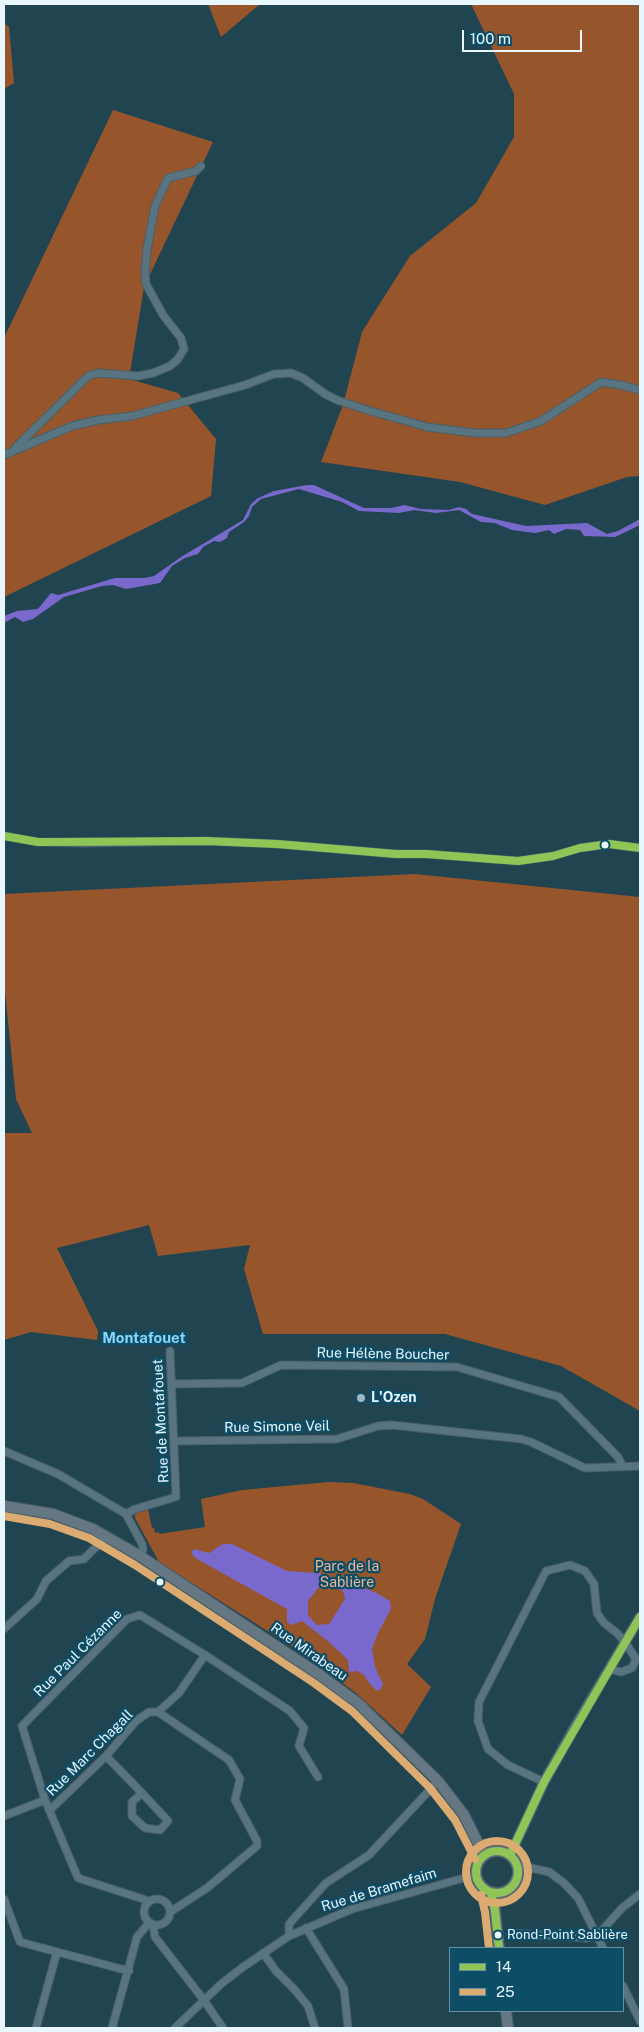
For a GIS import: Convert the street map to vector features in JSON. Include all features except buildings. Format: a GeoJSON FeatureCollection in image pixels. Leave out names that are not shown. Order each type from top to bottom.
{"type":"FeatureCollection","features":[{"type":"Feature","properties":{"kind":"main road","name":"Rue Mirabeau"},"geometry":{"type":"LineString","coordinates":[[4,1506],[53,1514],[106,1537],[140,1556],[320,1674],[358,1703],[438,1780],[464,1815],[484,1855]]}},
{"type":"Feature","properties":{"kind":"main road"},"geometry":{"type":"LineString","coordinates":[[496,1851],[510,1855],[518,1869],[518,1876],[511,1888],[505,1892],[491,1893],[480,1886],[475,1875],[477,1864],[484,1855],[496,1851]]}},
{"type":"Feature","properties":{"kind":"main road"},"geometry":{"type":"LineString","coordinates":[[491,1893],[499,1947]]}},
{"type":"Feature","properties":{"kind":"main road"},"geometry":{"type":"LineString","coordinates":[[506,2012],[508,2028]]}},
{"type":"Feature","properties":{"kind":"street"},"geometry":{"type":"LineString","coordinates":[[12,452],[88,376],[98,372],[138,376],[153,373],[170,366],[178,359],[184,349],[181,338],[163,314],[146,284],[147,249],[155,206],[168,178],[196,171],[202,166]]}},
{"type":"Feature","properties":{"kind":"street"},"geometry":{"type":"LineString","coordinates":[[4,455],[72,426],[98,420],[132,416],[245,385],[274,374],[290,374],[303,378],[331,397],[367,410],[426,427],[475,433],[506,433],[541,421],[601,382],[621,384],[640,390]]}},
{"type":"Feature","properties":{"kind":"street"},"geometry":{"type":"LineString","coordinates":[[4,836],[38,842],[206,841],[277,844],[396,854],[426,854],[518,861],[553,856],[580,848],[609,844],[640,848]]}},
{"type":"Feature","properties":{"kind":"street","name":"Rue de Montafouet"},"geometry":{"type":"LineString","coordinates":[[126,1514],[135,1509],[176,1497],[170,1350]]}},
{"type":"Feature","properties":{"kind":"street","name":"Rue Hélène Boucher"},"geometry":{"type":"LineString","coordinates":[[172,1384],[242,1383],[281,1365],[450,1366],[559,1397],[618,1457],[623,1467]]}},
{"type":"Feature","properties":{"kind":"street","name":"Rue Simone Veil"},"geometry":{"type":"LineString","coordinates":[[174,1440],[337,1439],[378,1426],[392,1426],[521,1439],[532,1442],[585,1468],[640,1466]]}},
{"type":"Feature","properties":{"kind":"street"},"geometry":{"type":"LineString","coordinates":[[4,1451],[58,1474],[126,1514],[142,1544],[143,1550],[140,1556]]}},
{"type":"Feature","properties":{"kind":"street"},"geometry":{"type":"LineString","coordinates":[[4,1630],[37,1599],[46,1581],[69,1561],[84,1559],[106,1537]]}},
{"type":"Feature","properties":{"kind":"street"},"geometry":{"type":"LineString","coordinates":[[544,1782],[508,1765],[488,1750],[478,1721],[479,1702],[546,1571],[570,1565],[585,1571],[594,1584],[597,1612],[604,1623],[618,1632],[638,1658],[632,1668],[621,1672],[609,1669]]}},
{"type":"Feature","properties":{"kind":"street","name":"Rue Paul Cézanne"},"geometry":{"type":"LineString","coordinates":[[149,1901],[78,1878],[45,1800],[22,1726],[128,1619],[140,1615],[290,1711],[304,1728],[299,1746],[318,1777]]}},
{"type":"Feature","properties":{"kind":"street"},"geometry":{"type":"LineString","coordinates":[[510,1855],[544,1782],[640,1617]]}},
{"type":"Feature","properties":{"kind":"street","name":"Rue Marc Chagall"},"geometry":{"type":"LineString","coordinates":[[50,1810],[106,1756],[136,1721],[149,1712],[158,1712],[179,1693],[205,1655]]}},
{"type":"Feature","properties":{"kind":"street"},"geometry":{"type":"LineString","coordinates":[[158,1712],[229,1760],[240,1779],[235,1800],[257,1841],[257,1846],[207,1888],[170,1912]]}},
{"type":"Feature","properties":{"kind":"street"},"geometry":{"type":"LineString","coordinates":[[106,1756],[142,1793],[168,1821],[160,1830],[145,1828],[132,1816],[132,1802],[142,1793]]}},
{"type":"Feature","properties":{"kind":"street"},"geometry":{"type":"LineString","coordinates":[[289,1936],[289,1924],[320,1890],[368,1855],[438,1780]]}},
{"type":"Feature","properties":{"kind":"street"},"geometry":{"type":"LineString","coordinates":[[4,1816],[45,1800]]}},
{"type":"Feature","properties":{"kind":"street"},"geometry":{"type":"LineString","coordinates":[[518,1869],[527,1867],[549,1872],[564,1883],[578,1898],[602,1947]]}},
{"type":"Feature","properties":{"kind":"street","name":"Rue de Bramefaim"},"geometry":{"type":"LineString","coordinates":[[175,2028],[203,1999],[263,1953],[289,1936],[352,1909],[475,1875]]}},
{"type":"Feature","properties":{"kind":"street"},"geometry":{"type":"LineString","coordinates":[[512,1932],[586,1938],[597,1936],[622,1908],[640,1894]]}},
{"type":"Feature","properties":{"kind":"street"},"geometry":{"type":"LineString","coordinates":[[4,1898],[20,1942],[129,1971]]}},
{"type":"Feature","properties":{"kind":"street"},"geometry":{"type":"LineString","coordinates":[[151,1924],[161,1925],[168,1920],[170,1912],[168,1905],[163,1900],[156,1898],[149,1901],[144,1908],[144,1916],[151,1924],[155,1937],[223,2028]]}},
{"type":"Feature","properties":{"kind":"street"},"geometry":{"type":"LineString","coordinates":[[112,2028],[138,1938],[151,1924]]}},
{"type":"Feature","properties":{"kind":"street"},"geometry":{"type":"LineString","coordinates":[[306,1928],[344,1989],[348,2028]]}},
{"type":"Feature","properties":{"kind":"street"},"geometry":{"type":"LineString","coordinates":[[36,2028],[57,1952]]}},
{"type":"Feature","properties":{"kind":"street"},"geometry":{"type":"LineString","coordinates":[[263,1953],[276,1972],[294,1988],[308,2006],[315,2028]]}},
{"type":"Feature","properties":{"kind":"street"},"geometry":{"type":"LineString","coordinates":[[624,1988],[640,2021]]}},
{"type":"Feature","properties":{"kind":"green space"},"geometry":{"type":"Polygon","coordinates":[[[208,4],[260,4],[221,37],[208,4]]]}},
{"type":"Feature","properties":{"kind":"green space"},"geometry":{"type":"Polygon","coordinates":[[[471,4],[640,4],[640,476],[627,477],[545,505],[460,482],[321,462],[343,405],[362,332],[410,256],[476,203],[514,137],[514,94],[471,4]]]}},
{"type":"Feature","properties":{"kind":"green space"},"geometry":{"type":"Polygon","coordinates":[[[4,23],[9,27],[14,83],[4,89],[4,23]]]}},
{"type":"Feature","properties":{"kind":"green space"},"geometry":{"type":"Polygon","coordinates":[[[113,110],[213,142],[144,287],[129,379],[178,393],[216,439],[211,496],[4,597],[4,338],[113,110]]]}},
{"type":"Feature","properties":{"kind":"green space"},"geometry":{"type":"Polygon","coordinates":[[[415,874],[640,897],[640,1411],[561,1366],[445,1334],[263,1334],[244,1269],[250,1245],[158,1256],[149,1225],[57,1248],[98,1331],[97,1340],[31,1332],[4,1340],[4,1133],[32,1133],[16,1099],[4,982],[4,894],[415,874]]]}},
{"type":"Feature","properties":{"kind":"green space","name":"Parc de la Sablière"},"geometry":{"type":"Polygon","coordinates":[[[329,1482],[353,1483],[410,1494],[423,1499],[461,1524],[435,1599],[425,1639],[407,1664],[431,1687],[402,1735],[356,1693],[291,1646],[159,1562],[135,1518],[135,1514],[148,1509],[152,1528],[154,1528],[155,1533],[159,1532],[159,1534],[205,1527],[201,1499],[242,1490],[329,1482]]]}},
{"type":"Feature","properties":{"kind":"shaded area"},"geometry":{"type":"Polygon","coordinates":[[[314,485],[364,508],[391,508],[404,505],[421,509],[449,510],[459,507],[466,509],[472,514],[526,526],[587,523],[607,534],[618,531],[640,519],[640,525],[615,537],[584,536],[580,530],[566,529],[554,534],[549,530],[535,533],[512,530],[495,523],[481,522],[459,510],[436,513],[414,510],[399,513],[359,511],[342,502],[299,489],[261,499],[252,507],[249,516],[244,522],[229,532],[227,538],[220,542],[214,541],[203,547],[198,554],[185,558],[172,566],[160,583],[126,589],[113,585],[102,586],[64,597],[33,619],[23,622],[15,617],[4,623],[4,616],[17,611],[38,609],[51,593],[58,595],[115,578],[154,576],[181,557],[243,520],[251,504],[258,498],[274,491],[314,485]]]}},
{"type":"Feature","properties":{"kind":"shaded area"},"geometry":{"type":"Polygon","coordinates":[[[223,1544],[232,1544],[287,1571],[319,1573],[375,1592],[390,1601],[391,1609],[372,1649],[375,1667],[383,1684],[381,1689],[377,1691],[364,1675],[357,1671],[349,1672],[348,1660],[302,1621],[292,1625],[287,1622],[287,1609],[197,1559],[191,1553],[194,1549],[209,1553],[223,1544]],[[330,1585],[322,1586],[318,1588],[308,1601],[308,1615],[317,1625],[329,1624],[345,1599],[343,1591],[330,1585]]]}},
{"type":"Feature","properties":{"kind":"transit line","name":"14"},"geometry":{"type":"LineString","coordinates":[[4,836],[38,842],[206,841],[277,844],[396,854],[426,854],[518,861],[553,856],[580,848],[609,844],[640,848]]}},
{"type":"Feature","properties":{"kind":"transit line","name":"25"},"geometry":{"type":"LineString","coordinates":[[4,1516],[50,1524],[89,1538],[135,1565],[314,1683],[352,1711],[430,1788],[455,1820],[475,1859]]}},
{"type":"Feature","properties":{"kind":"transit line","name":"14"},"geometry":{"type":"LineString","coordinates":[[510,1855],[544,1782],[640,1617]]}},
{"type":"Feature","properties":{"kind":"transit line","name":"25"},"geometry":{"type":"LineString","coordinates":[[491,1841],[503,1841],[519,1850],[526,1860],[528,1872],[526,1884],[519,1894],[503,1903],[491,1903],[480,1898],[471,1889],[466,1878],[466,1866],[471,1855],[480,1846],[491,1841]]}},
{"type":"Feature","properties":{"kind":"transit line","name":"14"},"geometry":{"type":"LineString","coordinates":[[501,1851],[509,1854],[515,1860],[518,1872],[515,1884],[509,1890],[493,1893],[485,1890],[479,1884],[476,1868],[479,1860],[485,1854],[501,1851]]}},
{"type":"Feature","properties":{"kind":"transit line","name":"14"},"geometry":{"type":"LineString","coordinates":[[491,1893],[499,1947]]}},
{"type":"Feature","properties":{"kind":"transit line","name":"25"},"geometry":{"type":"LineString","coordinates":[[481,1895],[489,1947]]}},
{"type":"Feature","properties":{"kind":"place","name":"L'Ozen"},"geometry":{"type":"Point","coordinates":[361,1398]}},
{"type":"Feature","properties":{"kind":"place","name":"Rond-Point Sablière"},"geometry":{"type":"Point","coordinates":[498,1935]}},
{"type":"Feature","properties":{"kind":"district","name":"Montafouet"},"geometry":{"type":"Point","coordinates":[144,1338]}}]}
